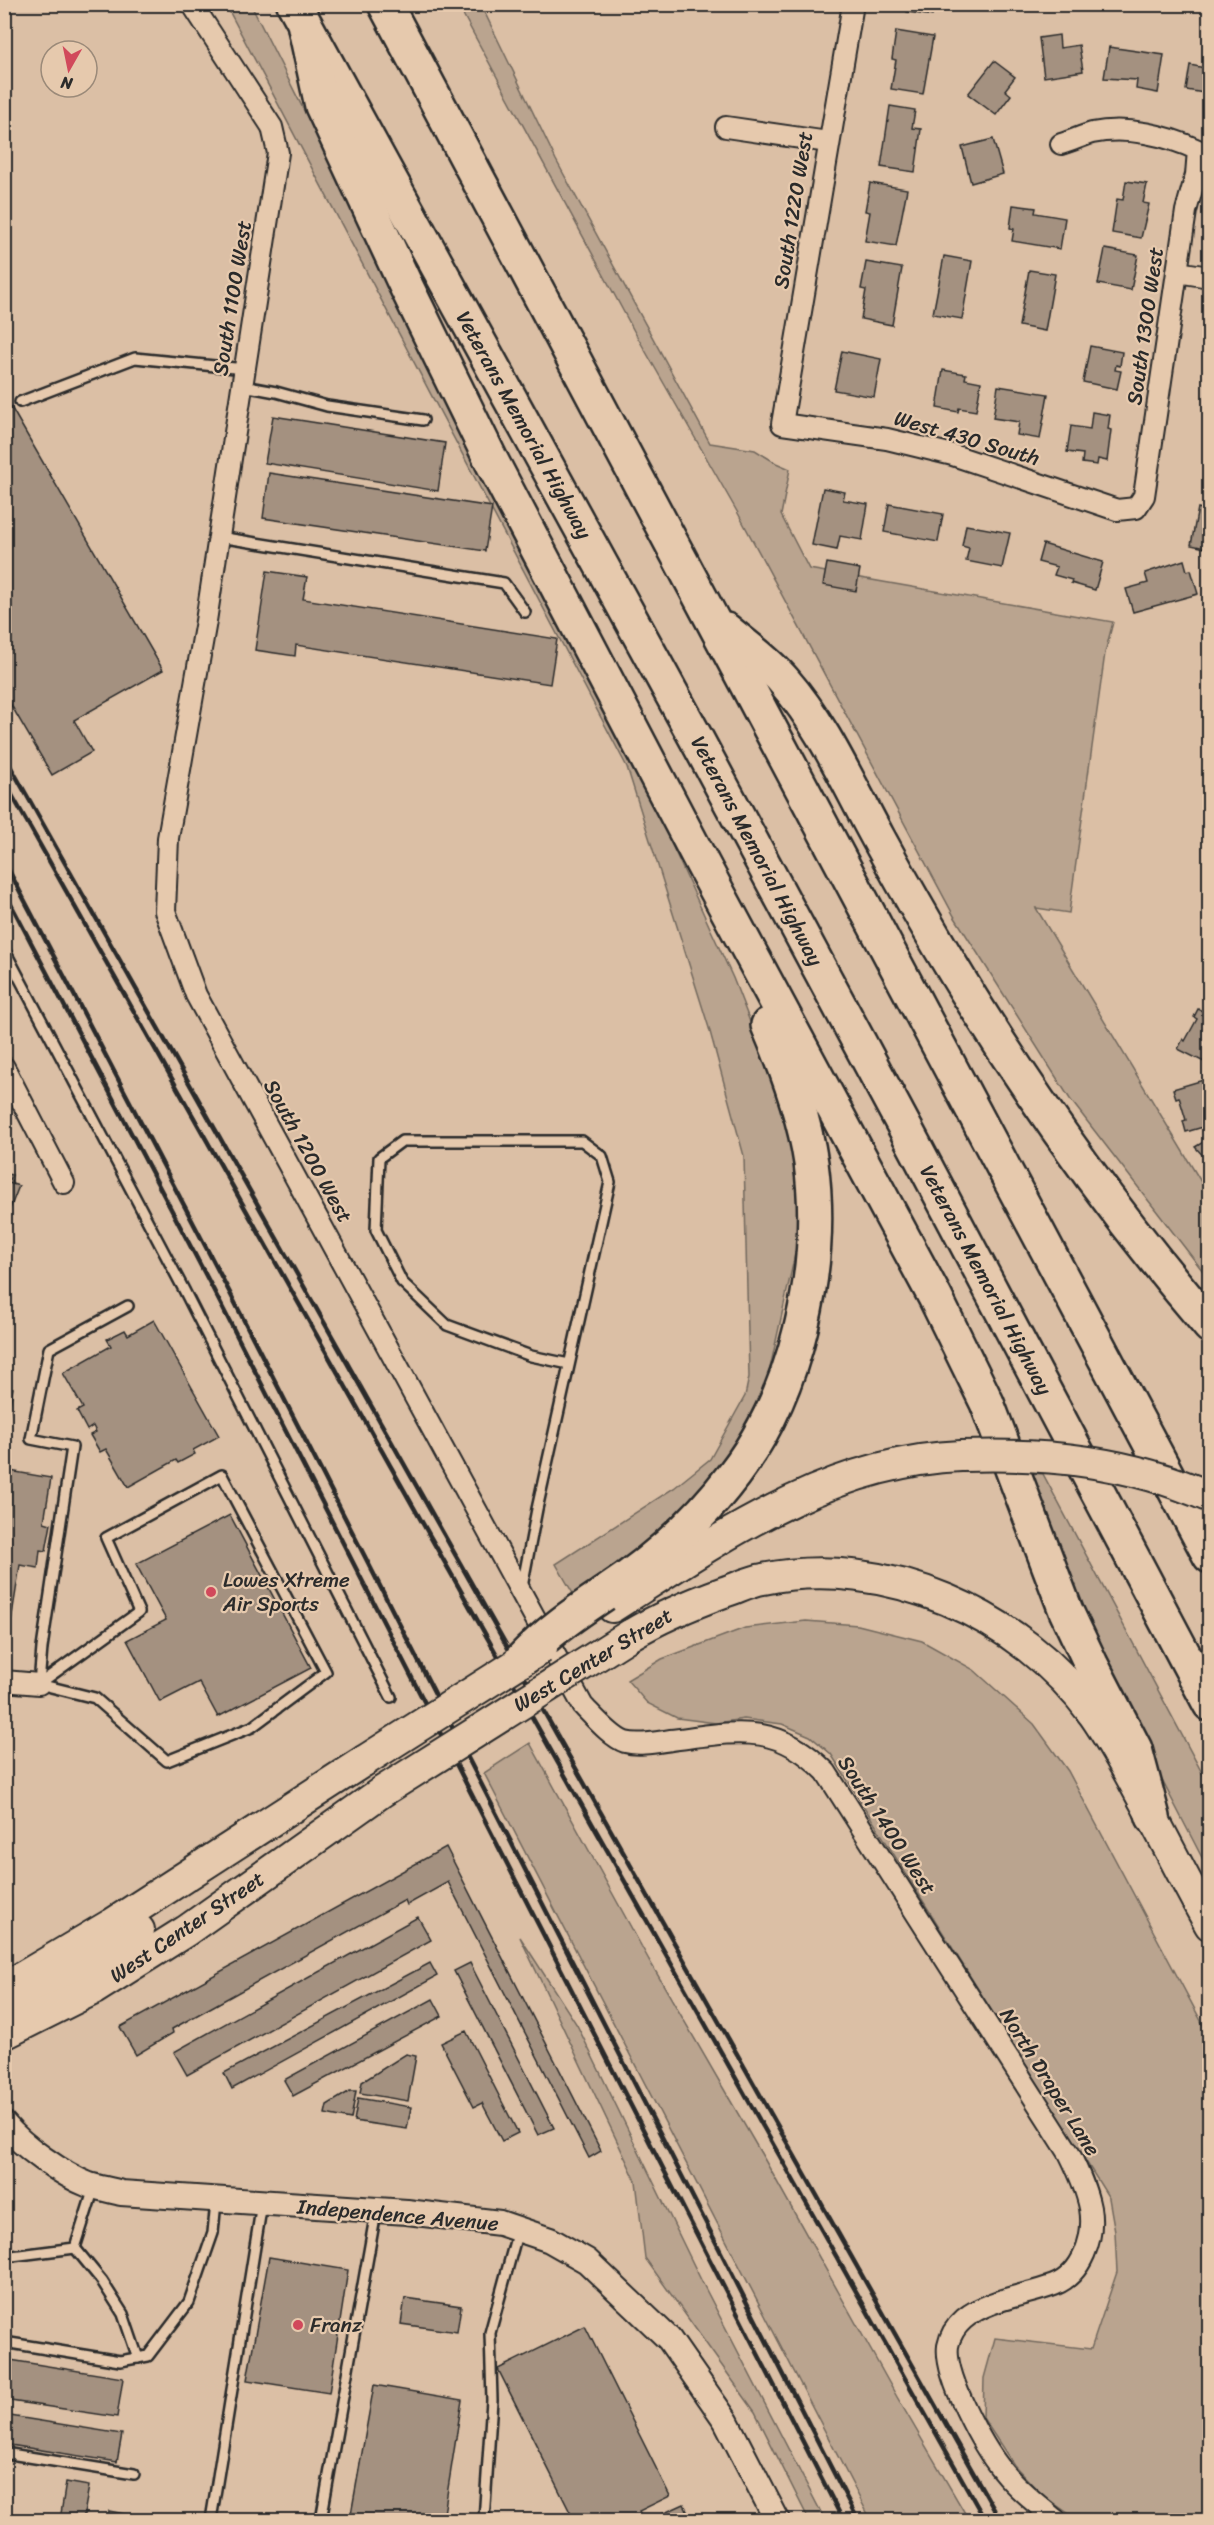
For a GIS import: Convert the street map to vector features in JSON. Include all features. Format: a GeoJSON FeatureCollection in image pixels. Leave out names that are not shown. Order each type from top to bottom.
{"type":"FeatureCollection","features":[{"type":"Feature","properties":{"kind":"highway"},"geometry":{"type":"LineString","coordinates":[[386,4],[1209,1556]]}},
{"type":"Feature","properties":{"kind":"highway"},"geometry":{"type":"LineString","coordinates":[[299,16],[322,106],[405,284],[492,462],[703,865],[934,1297],[987,1403],[1066,1611],[1135,1749],[1153,1817]]}},
{"type":"Feature","properties":{"kind":"highway","name":"Veterans Memorial Highway"},"geometry":{"type":"LineString","coordinates":[[299,16],[703,750],[1209,1704]]}},
{"type":"Feature","properties":{"kind":"highway"},"geometry":{"type":"LineString","coordinates":[[713,620],[782,678],[797,696],[827,742],[882,845],[972,1000],[1077,1156],[1161,1268],[1209,1326]]}},
{"type":"Feature","properties":{"kind":"highway"},"geometry":{"type":"LineString","coordinates":[[520,1660],[566,1620],[608,1601],[687,1528],[735,1473],[755,1441],[778,1396],[792,1361],[808,1289],[813,1247],[814,1204],[811,1164],[803,1123],[777,1045],[716,912],[703,865]]}},
{"type":"Feature","properties":{"kind":"main road","name":"West Center Street"},"geometry":{"type":"LineString","coordinates":[[608,1601],[790,1500],[851,1476],[912,1461],[1017,1454],[1089,1461],[1139,1472],[1209,1497]]}},
{"type":"Feature","properties":{"kind":"main road","name":"West Center Street"},"geometry":{"type":"LineString","coordinates":[[4,2034],[94,1989],[186,1931],[383,1791],[630,1635],[690,1604],[761,1579],[798,1574],[864,1576],[935,1594],[966,1608],[1014,1638],[1054,1670],[1072,1689],[1107,1735],[1209,1925]]}},
{"type":"Feature","properties":{"kind":"main road","name":"West Center Street"},"geometry":{"type":"LineString","coordinates":[[4,1988],[112,1924],[520,1660]]}},
{"type":"Feature","properties":{"kind":"main road"},"geometry":{"type":"LineString","coordinates":[[4,2014],[183,1902],[231,1867],[336,1778]]}},
{"type":"Feature","properties":{"kind":"street","name":"South 1100 West"},"geometry":{"type":"LineString","coordinates":[[192,4],[272,127],[278,153],[206,621]]}},
{"type":"Feature","properties":{"kind":"street","name":"South 1220 West"},"geometry":{"type":"LineString","coordinates":[[782,424],[853,4]]}},
{"type":"Feature","properties":{"kind":"street"},"geometry":{"type":"LineString","coordinates":[[726,127],[828,142]]}},
{"type":"Feature","properties":{"kind":"street","name":"South 1300 West"},"geometry":{"type":"LineString","coordinates":[[1061,144],[1093,133],[1119,131],[1164,137],[1198,150],[1196,175],[1186,211],[1144,496],[1136,508]]}},
{"type":"Feature","properties":{"kind":"street"},"geometry":{"type":"LineString","coordinates":[[1177,272],[1209,277]]}},
{"type":"Feature","properties":{"kind":"street","name":"West 430 South"},"geometry":{"type":"LineString","coordinates":[[782,424],[887,439],[953,455],[1117,510],[1136,508]]}},
{"type":"Feature","properties":{"kind":"street","name":"South 1200 West"},"geometry":{"type":"LineString","coordinates":[[206,621],[168,838],[165,911],[196,996],[562,1666]]}},
{"type":"Feature","properties":{"kind":"street"},"geometry":{"type":"LineString","coordinates":[[4,1067],[64,1183]]}},
{"type":"Feature","properties":{"kind":"street","name":"South 1400 West"},"geometry":{"type":"LineString","coordinates":[[562,1666],[583,1706],[600,1724],[624,1742],[651,1743],[726,1733],[761,1733],[786,1741],[810,1756],[826,1772],[923,1925]]}},
{"type":"Feature","properties":{"kind":"street"},"geometry":{"type":"LineString","coordinates":[[4,1681],[39,1684]]}},
{"type":"Feature","properties":{"kind":"street","name":"North Draper Lane"},"geometry":{"type":"LineString","coordinates":[[923,1925],[1069,2153],[1083,2181],[1090,2211],[1089,2240],[1083,2258],[1071,2275],[1056,2284],[990,2305],[974,2313],[963,2320],[952,2332],[948,2348],[950,2367],[960,2395],[978,2432],[1002,2470],[1056,2520]]}},
{"type":"Feature","properties":{"kind":"street","name":"Independence Avenue"},"geometry":{"type":"LineString","coordinates":[[4,2124],[13,2134],[59,2168],[94,2186],[121,2193],[376,2210],[500,2223],[550,2240],[586,2261],[669,2339],[726,2421],[777,2520]]}},
{"type":"Feature","properties":{"kind":"lane"},"geometry":{"type":"LineString","coordinates":[[20,402],[135,358],[244,377],[276,392],[327,406],[423,420]]}},
{"type":"Feature","properties":{"kind":"lane"},"geometry":{"type":"LineString","coordinates":[[219,537],[504,583],[525,612]]}},
{"type":"Feature","properties":{"kind":"lane"},"geometry":{"type":"LineString","coordinates":[[4,949],[184,1290],[391,1697]]}},
{"type":"Feature","properties":{"kind":"lane"},"geometry":{"type":"LineString","coordinates":[[521,1590],[610,1182],[602,1156],[582,1141],[402,1141],[379,1158],[376,1230],[402,1282],[447,1325],[531,1356],[569,1364]]}},
{"type":"Feature","properties":{"kind":"lane"},"geometry":{"type":"LineString","coordinates":[[39,1684],[42,1648],[72,1447],[31,1439],[49,1349],[129,1306]]}},
{"type":"Feature","properties":{"kind":"lane"},"geometry":{"type":"LineString","coordinates":[[222,1475],[326,1672],[252,1726],[167,1761],[94,1698],[39,1684],[139,1612],[106,1538],[222,1475]]}},
{"type":"Feature","properties":{"kind":"lane"},"geometry":{"type":"LineString","coordinates":[[75,2248],[94,2186]]}},
{"type":"Feature","properties":{"kind":"lane"},"geometry":{"type":"LineString","coordinates":[[4,2342],[120,2361],[148,2356],[189,2302],[204,2265],[213,2233],[216,2199]]}},
{"type":"Feature","properties":{"kind":"lane"},"geometry":{"type":"LineString","coordinates":[[211,2520],[262,2202]]}},
{"type":"Feature","properties":{"kind":"lane"},"geometry":{"type":"LineString","coordinates":[[321,2520],[376,2210]]}},
{"type":"Feature","properties":{"kind":"lane"},"geometry":{"type":"LineString","coordinates":[[484,2520],[492,2400],[490,2333],[518,2229]]}},
{"type":"Feature","properties":{"kind":"lane"},"geometry":{"type":"LineString","coordinates":[[4,2257],[75,2248]]}},
{"type":"Feature","properties":{"kind":"lane"},"geometry":{"type":"LineString","coordinates":[[75,2248],[102,2281],[123,2314],[138,2358]]}},
{"type":"Feature","properties":{"kind":"lane"},"geometry":{"type":"LineString","coordinates":[[4,2453],[134,2474]]}},
{"type":"Feature","properties":{"kind":"shaded area"},"geometry":{"type":"Polygon","coordinates":[[[226,5],[251,5],[661,821],[733,978],[777,1091],[794,1154],[802,1208],[796,1250],[767,1382],[750,1417],[721,1467],[693,1502],[654,1540],[575,1597],[556,1564],[674,1488],[710,1459],[745,1396],[749,1377],[744,1156],[709,1028],[627,767],[226,5]]]}},
{"type":"Feature","properties":{"kind":"shaded area"},"geometry":{"type":"Polygon","coordinates":[[[458,5],[481,5],[556,160],[710,443],[755,450],[790,469],[781,515],[809,569],[1113,622],[1105,653],[1069,913],[1036,908],[1209,1195],[1209,1279],[1070,1099],[954,916],[739,515],[634,331],[458,5]]]}},
{"type":"Feature","properties":{"kind":"shaded area"},"geometry":{"type":"Polygon","coordinates":[[[1027,1473],[1043,1474],[1209,1786],[1209,1871],[1138,1734],[1087,1628],[1027,1473]]]}},
{"type":"Feature","properties":{"kind":"shaded area"},"geometry":{"type":"Polygon","coordinates":[[[806,1621],[858,1625],[922,1641],[974,1670],[1034,1724],[1068,1771],[1209,2036],[1209,2520],[1078,2520],[1042,2495],[1014,2465],[983,2418],[984,2378],[995,2338],[1091,2349],[1117,2272],[1115,2232],[1109,2198],[831,1754],[810,1736],[782,1724],[744,1719],[716,1723],[677,1718],[647,1703],[627,1680],[662,1659],[745,1628],[806,1621]]]}},
{"type":"Feature","properties":{"kind":"shaded area"},"geometry":{"type":"Polygon","coordinates":[[[530,1743],[649,1960],[969,2520],[871,2520],[484,1773],[530,1743]]]}},
{"type":"Feature","properties":{"kind":"shaded area"},"geometry":{"type":"Polygon","coordinates":[[[520,1937],[577,2025],[702,2282],[825,2520],[809,2520],[755,2412],[645,2258],[636,2181],[520,1937]]]}},
{"type":"Feature","properties":{"kind":"building"},"geometry":{"type":"Polygon","coordinates":[[[909,4],[934,4],[932,16],[907,12],[909,4]]]}},
{"type":"Feature","properties":{"kind":"building"},"geometry":{"type":"Polygon","coordinates":[[[896,31],[933,37],[923,94],[891,89],[896,60],[892,59],[896,31]]]}},
{"type":"Feature","properties":{"kind":"building"},"geometry":{"type":"Polygon","coordinates":[[[1059,35],[1060,48],[1079,45],[1083,71],[1044,77],[1039,38],[1059,35]]]}},
{"type":"Feature","properties":{"kind":"building"},"geometry":{"type":"Polygon","coordinates":[[[1109,47],[1164,55],[1158,93],[1136,89],[1137,80],[1104,78],[1109,47]]]}},
{"type":"Feature","properties":{"kind":"building"},"geometry":{"type":"Polygon","coordinates":[[[994,61],[1015,77],[1005,90],[1011,95],[996,115],[968,94],[994,61]]]}},
{"type":"Feature","properties":{"kind":"building"},"geometry":{"type":"Polygon","coordinates":[[[1190,65],[1210,69],[1210,94],[1186,90],[1190,65]]]}},
{"type":"Feature","properties":{"kind":"building"},"geometry":{"type":"Polygon","coordinates":[[[890,106],[915,110],[912,128],[921,129],[915,172],[881,167],[890,106]]]}},
{"type":"Feature","properties":{"kind":"building"},"geometry":{"type":"Polygon","coordinates":[[[993,139],[1003,174],[971,183],[962,147],[993,139]]]}},
{"type":"Feature","properties":{"kind":"building"},"geometry":{"type":"Polygon","coordinates":[[[1126,181],[1147,184],[1143,203],[1149,204],[1141,238],[1112,233],[1117,199],[1123,200],[1126,181]]]}},
{"type":"Feature","properties":{"kind":"building"},"geometry":{"type":"Polygon","coordinates":[[[870,183],[907,189],[896,246],[865,241],[870,212],[865,211],[870,183]]]}},
{"type":"Feature","properties":{"kind":"building"},"geometry":{"type":"Polygon","coordinates":[[[1013,205],[1036,208],[1035,213],[1065,218],[1060,249],[1012,241],[1014,229],[1010,228],[1013,205]]]}},
{"type":"Feature","properties":{"kind":"building"},"geometry":{"type":"Polygon","coordinates":[[[1105,249],[1138,255],[1131,290],[1098,284],[1105,249]]]}},
{"type":"Feature","properties":{"kind":"building"},"geometry":{"type":"Polygon","coordinates":[[[944,256],[972,261],[962,319],[933,314],[944,256]]]}},
{"type":"Feature","properties":{"kind":"building"},"geometry":{"type":"Polygon","coordinates":[[[866,262],[902,268],[892,325],[861,319],[866,290],[861,289],[866,262]]]}},
{"type":"Feature","properties":{"kind":"building"},"geometry":{"type":"Polygon","coordinates":[[[1029,270],[1055,274],[1045,331],[1019,326],[1029,270]]]}},
{"type":"Feature","properties":{"kind":"building"},"geometry":{"type":"Polygon","coordinates":[[[1090,346],[1122,352],[1120,366],[1116,365],[1115,370],[1121,371],[1117,389],[1083,382],[1090,346]]]}},
{"type":"Feature","properties":{"kind":"building"},"geometry":{"type":"Polygon","coordinates":[[[842,351],[881,359],[874,397],[834,390],[842,351]]]}},
{"type":"Feature","properties":{"kind":"building"},"geometry":{"type":"Polygon","coordinates":[[[943,370],[966,374],[965,379],[981,382],[976,411],[959,408],[958,412],[937,408],[943,370]]]}},
{"type":"Feature","properties":{"kind":"building"},"geometry":{"type":"Polygon","coordinates":[[[998,386],[1048,394],[1040,439],[1017,435],[1019,422],[993,418],[998,386]]]}},
{"type":"Feature","properties":{"kind":"building"},"geometry":{"type":"Polygon","coordinates":[[[4,395],[163,670],[74,720],[92,752],[52,775],[4,693],[4,395]]]}},
{"type":"Feature","properties":{"kind":"building"},"geometry":{"type":"Polygon","coordinates":[[[1092,412],[1110,415],[1108,429],[1111,430],[1107,461],[1098,459],[1097,465],[1082,463],[1083,454],[1067,452],[1071,426],[1090,429],[1092,412]]]}},
{"type":"Feature","properties":{"kind":"building"},"geometry":{"type":"Polygon","coordinates":[[[273,416],[445,443],[438,491],[265,463],[273,416]]]}},
{"type":"Feature","properties":{"kind":"building"},"geometry":{"type":"Polygon","coordinates":[[[269,473],[492,507],[485,551],[263,518],[269,473]]]}},
{"type":"Feature","properties":{"kind":"building"},"geometry":{"type":"Polygon","coordinates":[[[1208,474],[1210,474],[1210,549],[1191,545],[1198,508],[1202,509],[1208,474]]]}},
{"type":"Feature","properties":{"kind":"building"},"geometry":{"type":"Polygon","coordinates":[[[823,488],[845,492],[843,500],[868,504],[862,540],[840,536],[837,550],[812,545],[823,488]]]}},
{"type":"Feature","properties":{"kind":"building"},"geometry":{"type":"Polygon","coordinates":[[[889,504],[943,514],[938,542],[884,532],[889,504]]]}},
{"type":"Feature","properties":{"kind":"building"},"geometry":{"type":"Polygon","coordinates":[[[966,525],[1010,533],[1002,568],[966,561],[969,548],[962,546],[966,525]]]}},
{"type":"Feature","properties":{"kind":"building"},"geometry":{"type":"Polygon","coordinates":[[[1043,544],[1103,562],[1095,590],[1054,575],[1057,567],[1038,562],[1043,544]]]}},
{"type":"Feature","properties":{"kind":"building"},"geometry":{"type":"Polygon","coordinates":[[[1184,560],[1187,571],[1191,570],[1198,594],[1133,612],[1126,589],[1148,583],[1145,573],[1184,560]]]}},
{"type":"Feature","properties":{"kind":"building"},"geometry":{"type":"Polygon","coordinates":[[[827,563],[860,569],[856,591],[823,585],[827,563]]]}},
{"type":"Feature","properties":{"kind":"building"},"geometry":{"type":"Polygon","coordinates":[[[267,571],[307,577],[303,599],[557,639],[550,684],[296,645],[295,656],[255,650],[267,571]]]}},
{"type":"Feature","properties":{"kind":"building"},"geometry":{"type":"Polygon","coordinates":[[[1198,1009],[1210,1014],[1210,1065],[1178,1049],[1197,1019],[1194,1017],[1198,1009]]]}},
{"type":"Feature","properties":{"kind":"building"},"geometry":{"type":"Polygon","coordinates":[[[1210,1078],[1210,1125],[1186,1132],[1183,1121],[1186,1120],[1179,1097],[1176,1098],[1173,1089],[1210,1078]]]}},
{"type":"Feature","properties":{"kind":"building"},"geometry":{"type":"Polygon","coordinates":[[[1210,1138],[1210,1163],[1195,1147],[1210,1138]]]}},
{"type":"Feature","properties":{"kind":"building"},"geometry":{"type":"Polygon","coordinates":[[[4,1173],[12,1175],[9,1183],[19,1186],[4,1224],[4,1173]]]}},
{"type":"Feature","properties":{"kind":"building"},"geometry":{"type":"Polygon","coordinates":[[[154,1320],[219,1436],[193,1450],[195,1454],[178,1463],[176,1460],[128,1487],[106,1449],[100,1452],[90,1435],[96,1432],[93,1426],[87,1430],[77,1411],[83,1408],[63,1373],[111,1346],[107,1339],[125,1330],[128,1335],[154,1320]]]}},
{"type":"Feature","properties":{"kind":"building"},"geometry":{"type":"Polygon","coordinates":[[[4,1387],[13,1388],[4,1439],[4,1387]]]}},
{"type":"Feature","properties":{"kind":"building"},"geometry":{"type":"Polygon","coordinates":[[[4,1470],[51,1478],[44,1522],[51,1524],[46,1551],[40,1550],[38,1568],[20,1565],[9,1634],[4,1633],[4,1470]]]}},
{"type":"Feature","properties":{"kind":"building","name":"Lowes Xtreme Air Sports"},"geometry":{"type":"Polygon","coordinates":[[[230,1515],[311,1668],[218,1717],[199,1682],[160,1702],[127,1640],[166,1620],[136,1564],[230,1515]]]}},
{"type":"Feature","properties":{"kind":"building"},"geometry":{"type":"Polygon","coordinates":[[[446,1847],[601,2151],[589,2158],[448,1882],[407,1905],[405,1900],[172,2029],[173,2033],[136,2055],[120,2027],[446,1847]]]}},
{"type":"Feature","properties":{"kind":"building"},"geometry":{"type":"Polygon","coordinates":[[[418,1917],[431,1940],[187,2075],[174,2052],[418,1917]]]}},
{"type":"Feature","properties":{"kind":"building"},"geometry":{"type":"Polygon","coordinates":[[[430,1963],[437,1976],[232,2089],[224,2073],[430,1963]]]}},
{"type":"Feature","properties":{"kind":"building"},"geometry":{"type":"Polygon","coordinates":[[[470,1963],[554,2128],[538,2135],[454,1971],[470,1963]]]}},
{"type":"Feature","properties":{"kind":"building"},"geometry":{"type":"Polygon","coordinates":[[[433,1999],[442,2016],[293,2096],[284,2080],[433,1999]]]}},
{"type":"Feature","properties":{"kind":"building"},"geometry":{"type":"Polygon","coordinates":[[[466,2031],[518,2133],[502,2141],[482,2103],[474,2107],[441,2043],[466,2031]]]}},
{"type":"Feature","properties":{"kind":"building"},"geometry":{"type":"Polygon","coordinates":[[[406,2054],[416,2056],[408,2101],[360,2093],[362,2082],[406,2054]]]}},
{"type":"Feature","properties":{"kind":"building"},"geometry":{"type":"Polygon","coordinates":[[[350,2091],[356,2091],[351,2119],[325,2114],[327,2105],[350,2091]]]}},
{"type":"Feature","properties":{"kind":"building"},"geometry":{"type":"Polygon","coordinates":[[[358,2098],[411,2107],[407,2129],[354,2121],[358,2098]]]}},
{"type":"Feature","properties":{"kind":"building","name":"Franz"},"geometry":{"type":"Polygon","coordinates":[[[269,2257],[348,2270],[329,2393],[247,2380],[269,2257]]]}},
{"type":"Feature","properties":{"kind":"building"},"geometry":{"type":"Polygon","coordinates":[[[405,2298],[461,2306],[457,2332],[401,2324],[405,2298]]]}},
{"type":"Feature","properties":{"kind":"building"},"geometry":{"type":"Polygon","coordinates":[[[585,2326],[670,2496],[639,2511],[644,2520],[574,2520],[498,2369],[585,2326]]]}},
{"type":"Feature","properties":{"kind":"building"},"geometry":{"type":"Polygon","coordinates":[[[4,2359],[123,2378],[117,2417],[4,2400],[4,2359]]]}},
{"type":"Feature","properties":{"kind":"building"},"geometry":{"type":"Polygon","coordinates":[[[374,2385],[462,2400],[443,2520],[350,2520],[374,2385]]]}},
{"type":"Feature","properties":{"kind":"building"},"geometry":{"type":"Polygon","coordinates":[[[4,2415],[122,2434],[117,2462],[4,2444],[4,2415]]]}},
{"type":"Feature","properties":{"kind":"building"},"geometry":{"type":"Polygon","coordinates":[[[66,2482],[89,2486],[83,2520],[60,2520],[66,2482]]]}},
{"type":"Feature","properties":{"kind":"building"},"geometry":{"type":"Polygon","coordinates":[[[684,2504],[692,2520],[649,2520],[684,2504]]]}},
{"type":"Feature","properties":{"kind":"building"},"geometry":{"type":"Polygon","coordinates":[[[109,2511],[135,2516],[134,2520],[107,2520],[109,2511]]]}},
{"type":"Feature","properties":{"kind":"railway"},"geometry":{"type":"LineString","coordinates":[[4,755],[1000,2520]]}},
{"type":"Feature","properties":{"kind":"railway"},"geometry":{"type":"LineString","coordinates":[[4,781],[985,2520]]}},
{"type":"Feature","properties":{"kind":"railway"},"geometry":{"type":"LineString","coordinates":[[4,861],[231,1295],[858,2520]]}},
{"type":"Feature","properties":{"kind":"railway"},"geometry":{"type":"LineString","coordinates":[[4,891],[213,1289],[843,2520]]}},
{"type":"Feature","properties":{"kind":"place","name":"Lowes Xtreme Air Sports"},"geometry":{"type":"Point","coordinates":[211,1592]}},
{"type":"Feature","properties":{"kind":"place","name":"Franz"},"geometry":{"type":"Point","coordinates":[298,2325]}}]}
